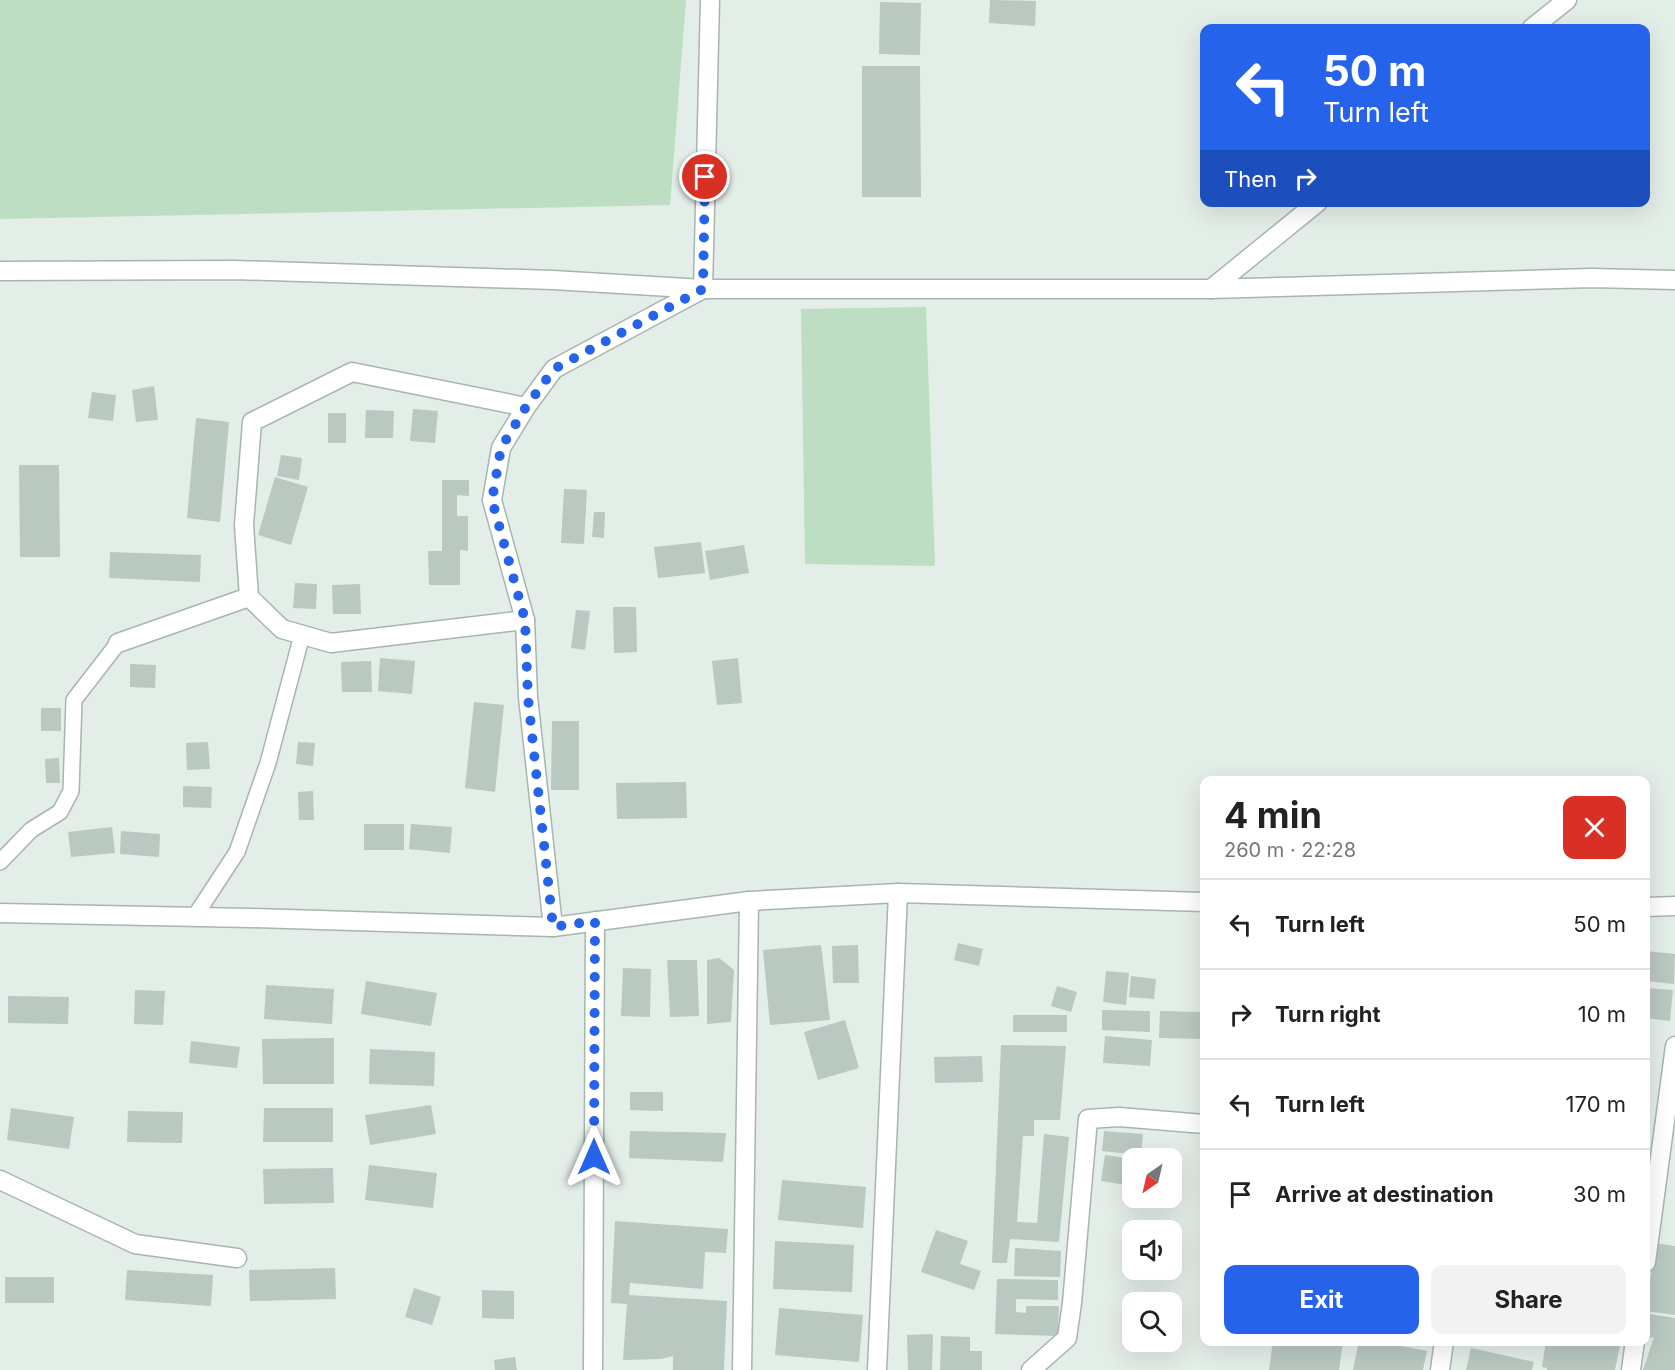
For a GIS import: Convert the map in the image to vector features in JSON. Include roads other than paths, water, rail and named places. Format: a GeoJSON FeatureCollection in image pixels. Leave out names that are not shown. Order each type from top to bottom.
{"type":"FeatureCollection","features":[{"type":"Feature","properties":{"kind":"street"},"geometry":{"type":"LineString","coordinates":[[703,289],[710,0]]}},
{"type":"Feature","properties":{"kind":"street"},"geometry":{"type":"LineString","coordinates":[[1537,24],[1568,0]]}},
{"type":"Feature","properties":{"kind":"street"},"geometry":{"type":"LineString","coordinates":[[1211,289],[1312,207]]}},
{"type":"Feature","properties":{"kind":"street"},"geometry":{"type":"LineString","coordinates":[[0,271],[235,270],[553,280],[703,289],[1211,289],[1592,278],[1675,280]]}},
{"type":"Feature","properties":{"kind":"street"},"geometry":{"type":"LineString","coordinates":[[553,927],[528,698],[525,620],[492,500],[501,448],[526,407],[554,369],[703,289]]}},
{"type":"Feature","properties":{"kind":"street"},"geometry":{"type":"LineString","coordinates":[[525,620],[331,643],[282,629],[249,597],[244,525],[252,422],[352,372],[526,407]]}},
{"type":"Feature","properties":{"kind":"street"},"geometry":{"type":"LineString","coordinates":[[118,643],[249,597]]}},
{"type":"Feature","properties":{"kind":"street"},"geometry":{"type":"LineString","coordinates":[[0,913],[195,916],[553,927],[749,901],[898,893],[1200,902]]}},
{"type":"Feature","properties":{"kind":"street"},"geometry":{"type":"LineString","coordinates":[[877,1370],[898,893]]}},
{"type":"Feature","properties":{"kind":"street"},"geometry":{"type":"LineString","coordinates":[[742,1370],[749,901]]}},
{"type":"Feature","properties":{"kind":"street"},"geometry":{"type":"LineString","coordinates":[[1650,907],[1675,906]]}},
{"type":"Feature","properties":{"kind":"street"},"geometry":{"type":"LineString","coordinates":[[593,1370],[595,921]]}},
{"type":"Feature","properties":{"kind":"street"},"geometry":{"type":"LineString","coordinates":[[1650,1232],[1675,1046]]}},
{"type":"Feature","properties":{"kind":"street"},"geometry":{"type":"LineString","coordinates":[[1031,1370],[1066,1338],[1072,1303],[1088,1119],[1119,1117],[1200,1124]]}},
{"type":"Feature","properties":{"kind":"street"},"geometry":{"type":"LineString","coordinates":[[0,1180],[135,1244],[237,1258]]}},
{"type":"Feature","properties":{"kind":"street"},"geometry":{"type":"LineString","coordinates":[[1440,1370],[1443,1346]]}},
{"type":"Feature","properties":{"kind":"street"},"geometry":{"type":"LineString","coordinates":[[1631,1370],[1634,1346]]}},
{"type":"Feature","properties":{"kind":"lane"},"geometry":{"type":"LineString","coordinates":[[195,916],[237,852],[268,763],[291,669],[302,635]]}},
{"type":"Feature","properties":{"kind":"lane"},"geometry":{"type":"LineString","coordinates":[[0,862],[31,830],[60,812],[71,792],[74,700],[118,643]]}}]}
